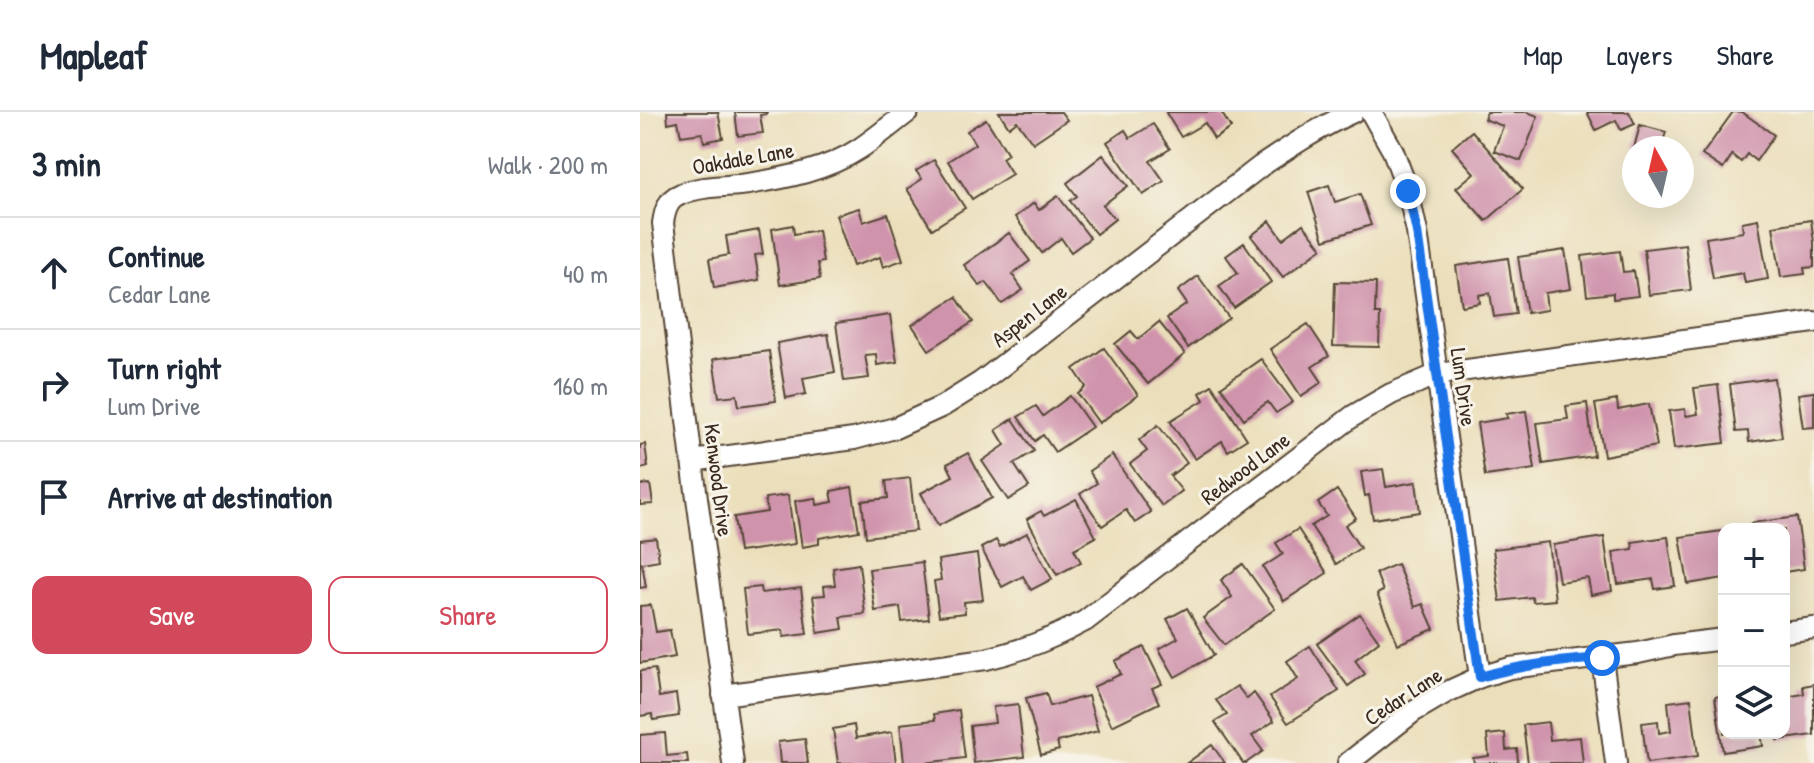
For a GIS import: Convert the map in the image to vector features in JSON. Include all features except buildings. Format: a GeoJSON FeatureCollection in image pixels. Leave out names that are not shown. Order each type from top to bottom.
{"type":"FeatureCollection","features":[{"type":"Feature","properties":{"kind":"street","name":"Oakdale Lane"},"geometry":{"type":"LineString","coordinates":[[669,203],[678,195],[693,190],[749,184],[831,164],[858,150],[908,112]]}},
{"type":"Feature","properties":{"kind":"street","name":"Aspen Lane"},"geometry":{"type":"LineString","coordinates":[[692,461],[854,439],[895,428],[943,406],[981,382],[1261,166],[1330,122],[1353,112]]}},
{"type":"Feature","properties":{"kind":"street","name":"Lum Drive"},"geometry":{"type":"LineString","coordinates":[[1371,112],[1393,151],[1408,191],[1417,232],[1480,677]]}},
{"type":"Feature","properties":{"kind":"street","name":"Kenwood Drive"},"geometry":{"type":"LineString","coordinates":[[669,203],[663,223],[733,763]]}},
{"type":"Feature","properties":{"kind":"street","name":"Redwood Lane"},"geometry":{"type":"LineString","coordinates":[[723,695],[986,659],[1017,652],[1051,639],[1085,621],[1353,416],[1391,394],[1438,374],[1814,322]]}},
{"type":"Feature","properties":{"kind":"street"},"geometry":{"type":"LineString","coordinates":[[1790,631],[1814,628]]}},
{"type":"Feature","properties":{"kind":"street","name":"Cedar Lane"},"geometry":{"type":"LineString","coordinates":[[1348,763],[1413,712],[1480,677],[1510,668],[1602,658],[1718,640]]}},
{"type":"Feature","properties":{"kind":"street"},"geometry":{"type":"LineString","coordinates":[[1602,658],[1616,763]]}},
{"type":"Feature","properties":{"kind":"route"},"geometry":{"type":"LineString","coordinates":[[1408,191],[1417,232],[1480,677],[1510,668],[1602,658]]}}]}
